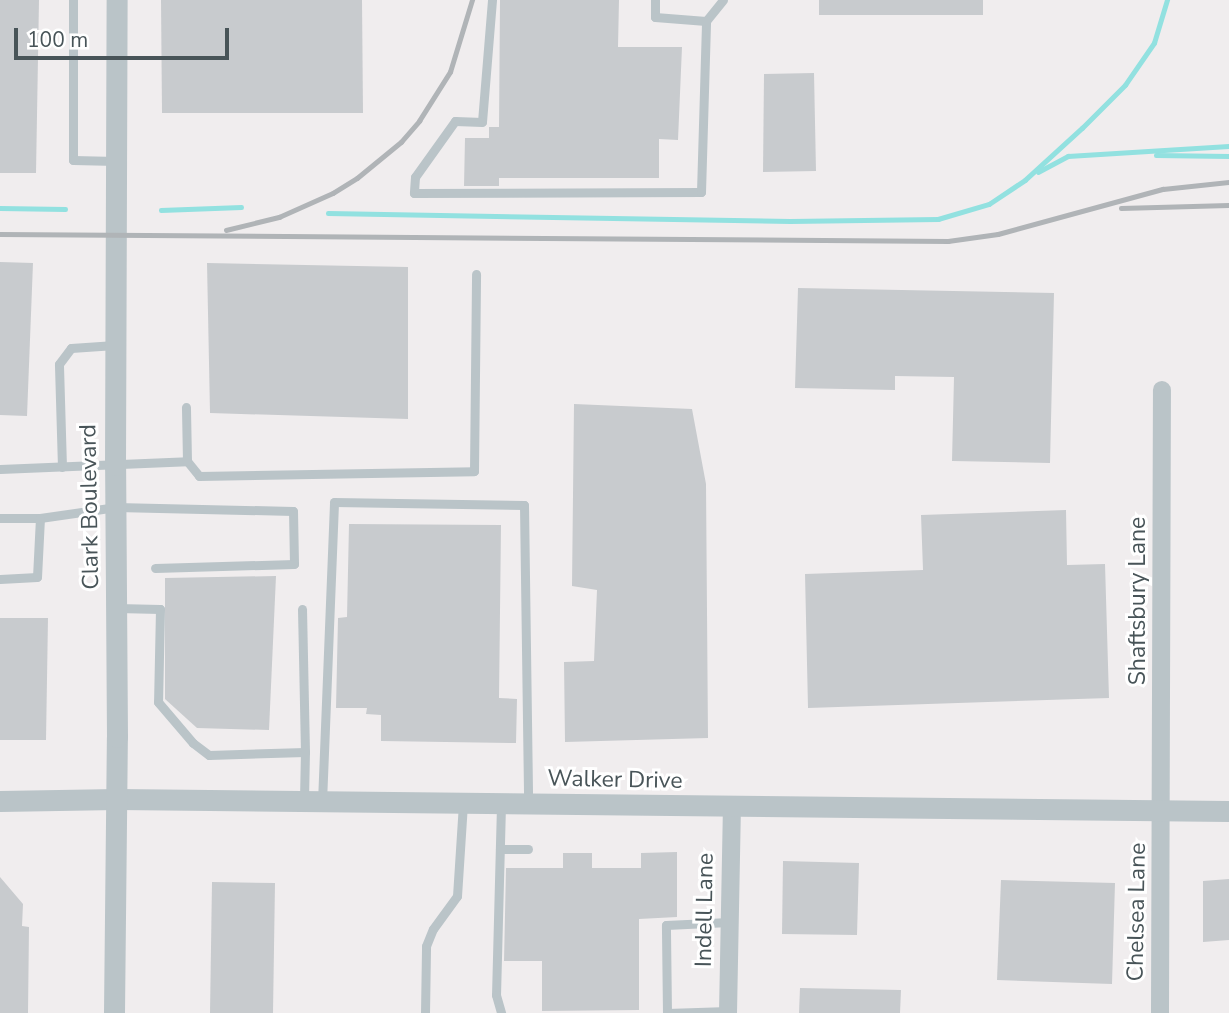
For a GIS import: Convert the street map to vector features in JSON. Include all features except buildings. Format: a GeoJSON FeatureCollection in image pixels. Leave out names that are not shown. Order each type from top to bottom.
{"type":"FeatureCollection","features":[{"type":"Feature","properties":{"kind":"street","name":"Clark Boulevard"},"geometry":{"type":"LineString","coordinates":[[114,1013],[117,799],[117,0]]}},
{"type":"Feature","properties":{"kind":"street","name":"Shaftsbury Lane"},"geometry":{"type":"LineString","coordinates":[[1162,390],[1163,811]]}},
{"type":"Feature","properties":{"kind":"street","name":"Walker Drive"},"geometry":{"type":"LineString","coordinates":[[0,801],[117,799],[1229,811]]}},
{"type":"Feature","properties":{"kind":"street","name":"Indell Lane"},"geometry":{"type":"LineString","coordinates":[[728,1012],[732,807]]}},
{"type":"Feature","properties":{"kind":"street","name":"Chelsea Lane"},"geometry":{"type":"LineString","coordinates":[[1160,1013],[1163,811]]}},
{"type":"Feature","properties":{"kind":"lane"},"geometry":{"type":"LineString","coordinates":[[73,0],[73,160],[116,161]]}},
{"type":"Feature","properties":{"kind":"lane"},"geometry":{"type":"LineString","coordinates":[[492,0],[482,122],[455,121],[415,177],[414,193],[701,192],[706,21],[723,0]]}},
{"type":"Feature","properties":{"kind":"lane"},"geometry":{"type":"LineString","coordinates":[[655,0],[655,17],[706,21]]}},
{"type":"Feature","properties":{"kind":"lane"},"geometry":{"type":"LineString","coordinates":[[186,407],[187,461],[199,476],[474,471],[476,274]]}},
{"type":"Feature","properties":{"kind":"lane"},"geometry":{"type":"LineString","coordinates":[[62,467],[59,364],[63,355],[81,346],[115,345]]}},
{"type":"Feature","properties":{"kind":"lane"},"geometry":{"type":"LineString","coordinates":[[0,469],[187,461]]}},
{"type":"Feature","properties":{"kind":"lane"},"geometry":{"type":"LineString","coordinates":[[313,803],[334,502],[524,505],[527,805]]}},
{"type":"Feature","properties":{"kind":"lane"},"geometry":{"type":"LineString","coordinates":[[0,518],[40,518],[116,507],[293,511],[294,564],[155,568]]}},
{"type":"Feature","properties":{"kind":"lane"},"geometry":{"type":"LineString","coordinates":[[0,579],[37,577],[40,518]]}},
{"type":"Feature","properties":{"kind":"lane"},"geometry":{"type":"LineString","coordinates":[[117,608],[160,609],[158,702],[193,743],[209,755],[305,752]]}},
{"type":"Feature","properties":{"kind":"lane"},"geometry":{"type":"LineString","coordinates":[[302,608],[305,752],[313,803]]}},
{"type":"Feature","properties":{"kind":"lane"},"geometry":{"type":"LineString","coordinates":[[425,1013],[426,946],[433,929],[457,896],[463,804]]}},
{"type":"Feature","properties":{"kind":"lane"},"geometry":{"type":"LineString","coordinates":[[501,805],[496,995],[501,1013]]}},
{"type":"Feature","properties":{"kind":"lane"},"geometry":{"type":"LineString","coordinates":[[500,849],[528,849]]}},
{"type":"Feature","properties":{"kind":"lane"},"geometry":{"type":"LineString","coordinates":[[728,1012],[667,1013],[666,925],[729,922]]}},
{"type":"Feature","properties":{"kind":"waterway"},"geometry":{"type":"LineString","coordinates":[[328,213],[790,221],[938,219],[989,204],[1025,180],[1082,128],[1125,85],[1154,43],[1167,0]]}},
{"type":"Feature","properties":{"kind":"waterway"},"geometry":{"type":"LineString","coordinates":[[1038,172],[1068,156],[1229,146]]}},
{"type":"Feature","properties":{"kind":"waterway"},"geometry":{"type":"LineString","coordinates":[[1156,155],[1229,156]]}},
{"type":"Feature","properties":{"kind":"waterway"},"geometry":{"type":"LineString","coordinates":[[161,210],[241,207]]}},
{"type":"Feature","properties":{"kind":"waterway"},"geometry":{"type":"LineString","coordinates":[[0,208],[65,209]]}},
{"type":"Feature","properties":{"kind":"railway"},"geometry":{"type":"LineString","coordinates":[[226,230],[279,217],[333,193],[357,178],[401,142],[419,121],[450,72],[472,0]]}},
{"type":"Feature","properties":{"kind":"railway"},"geometry":{"type":"LineString","coordinates":[[0,234],[948,241],[998,234],[1163,189],[1229,182]]}},
{"type":"Feature","properties":{"kind":"railway"},"geometry":{"type":"LineString","coordinates":[[1121,208],[1229,205]]}}]}
